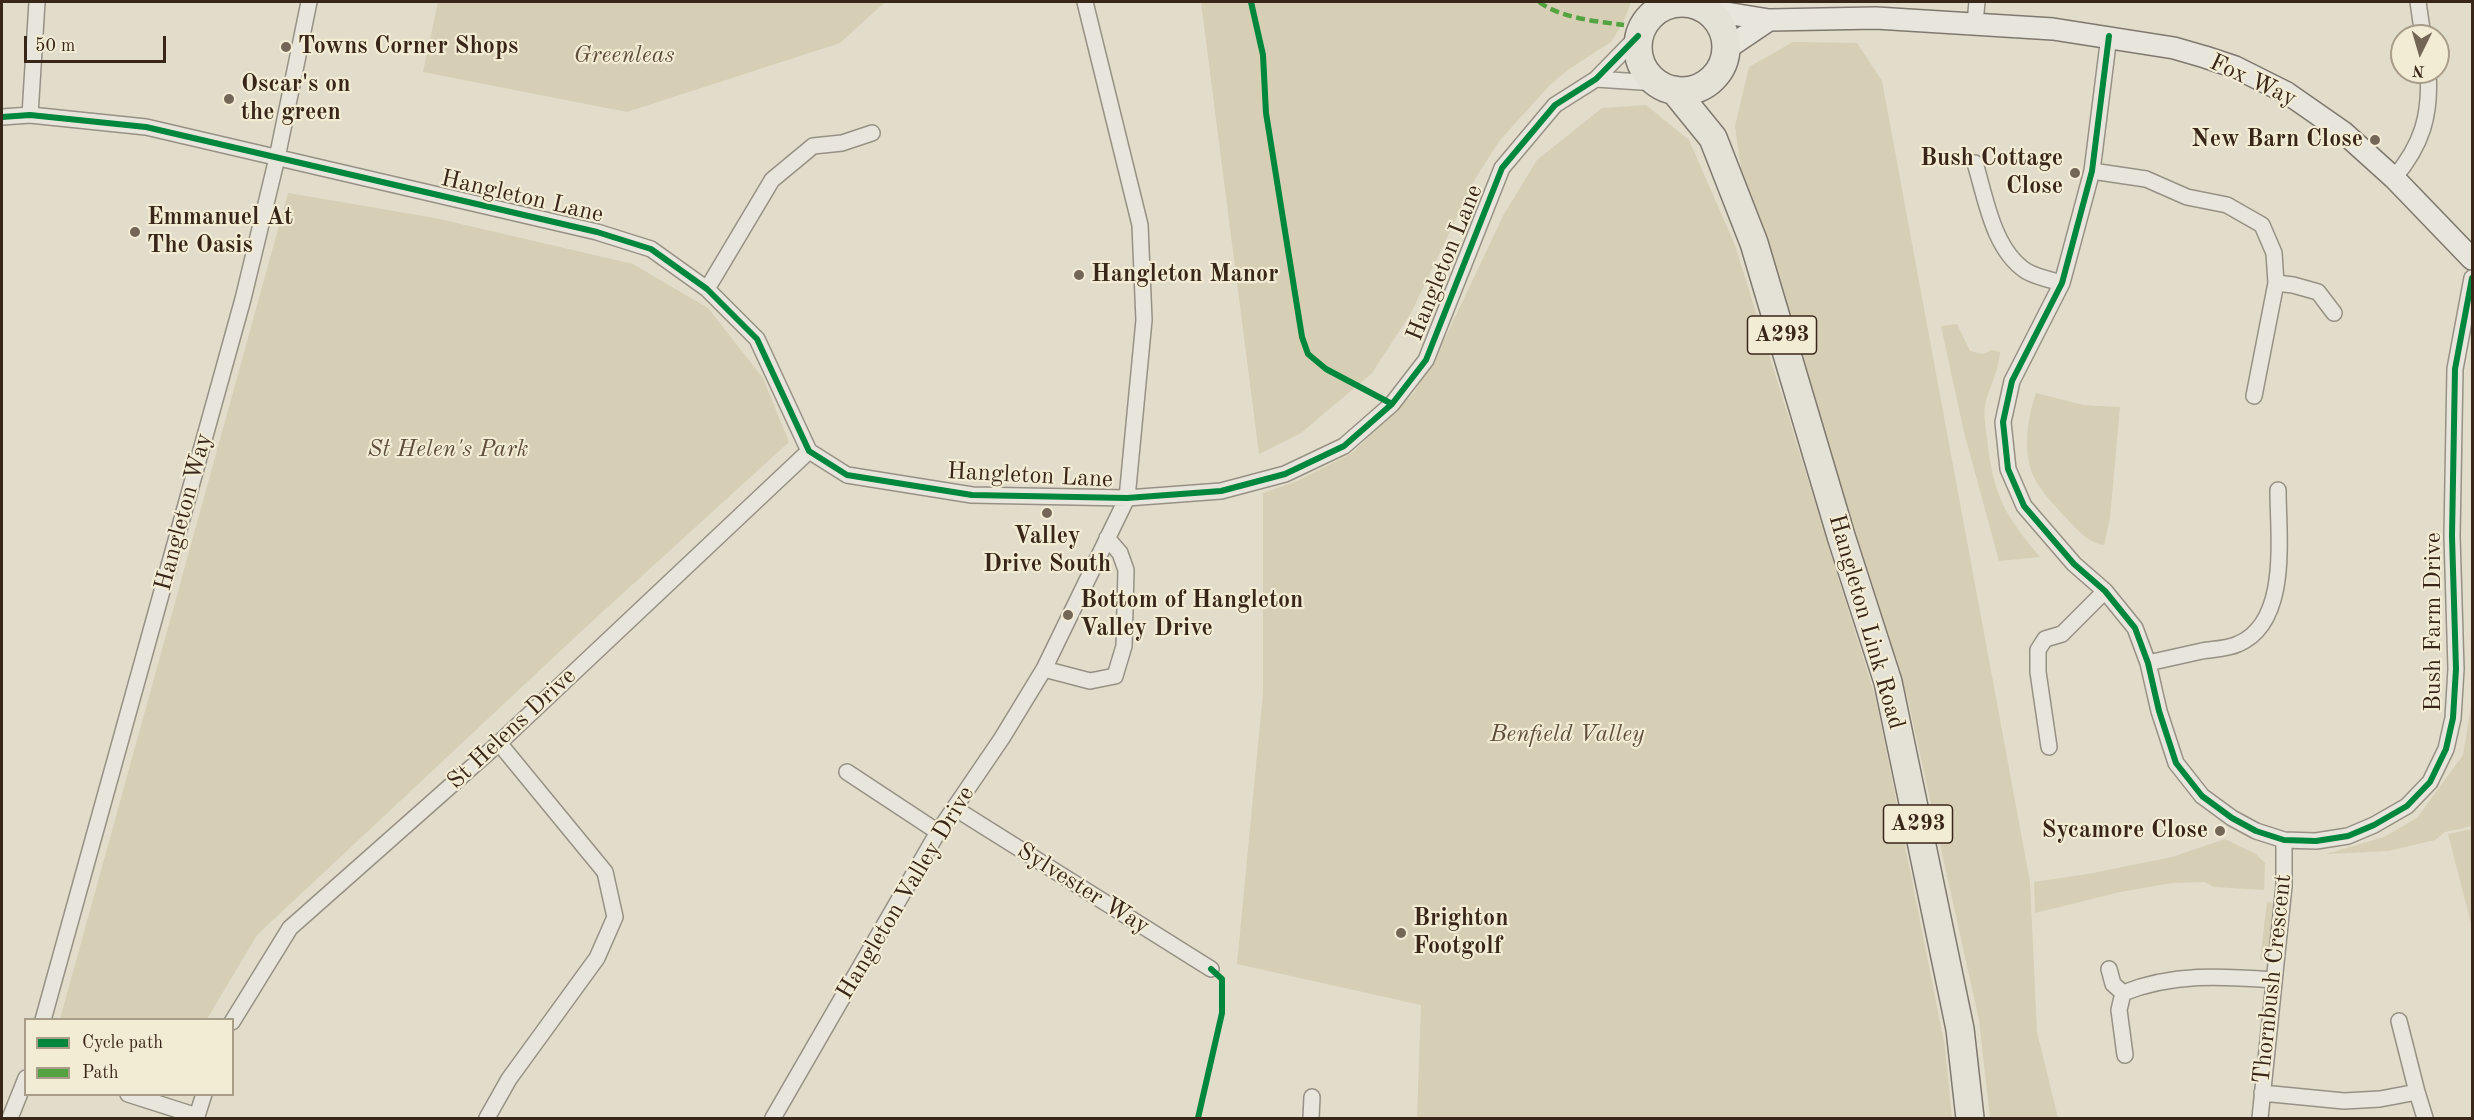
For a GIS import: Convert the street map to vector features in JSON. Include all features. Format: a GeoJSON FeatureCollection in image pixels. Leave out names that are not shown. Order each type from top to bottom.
{"type":"FeatureCollection","features":[{"type":"Feature","properties":{"kind":"highway"},"geometry":{"type":"LineString","coordinates":[[1674,3],[1696,5],[1718,21],[1724,34],[1726,49],[1722,65],[1712,78],[1701,86],[1688,90],[1665,86],[1643,69],[1638,53],[1644,19],[1658,9],[1674,3]]}},
{"type":"Feature","properties":{"kind":"highway","name":"Hangleton Link Road"},"geometry":{"type":"LineString","coordinates":[[1712,78],[1713,138],[1754,243],[1841,536],[1888,682],[1960,1029],[1970,1119]]}},
{"type":"Feature","properties":{"kind":"highway","name":"Hangleton Link Road"},"geometry":{"type":"LineString","coordinates":[[1665,86],[1713,138]]}},
{"type":"Feature","properties":{"kind":"street"},"geometry":{"type":"LineString","coordinates":[[30,115],[37,2]]}},
{"type":"Feature","properties":{"kind":"street","name":"Hangleton Way"},"geometry":{"type":"LineString","coordinates":[[44,1018],[243,299],[277,158],[309,2]]}},
{"type":"Feature","properties":{"kind":"street","name":"Hangleton Valley Drive"},"geometry":{"type":"LineString","coordinates":[[773,1119],[938,832],[956,809],[1044,669],[1128,498],[1144,320],[1140,225],[1085,2]]}},
{"type":"Feature","properties":{"kind":"street"},"geometry":{"type":"LineString","coordinates":[[1696,5],[1769,20],[1876,18],[1975,23],[1977,2]]}},
{"type":"Feature","properties":{"kind":"street"},"geometry":{"type":"LineString","coordinates":[[2418,2],[2421,24]]}},
{"type":"Feature","properties":{"kind":"street","name":"Hangleton Lane"},"geometry":{"type":"LineString","coordinates":[[2,117],[30,115],[147,127],[597,232],[651,249],[707,289],[757,339],[809,451],[846,475],[972,495],[1128,498],[1221,491],[1285,474],[1344,446],[1392,404],[1426,360],[1502,168],[1554,105],[1596,79],[1644,19]]}},
{"type":"Feature","properties":{"kind":"street"},"geometry":{"type":"LineString","coordinates":[[1726,49],[1769,20]]}},
{"type":"Feature","properties":{"kind":"street","name":"Fox Way"},"geometry":{"type":"LineString","coordinates":[[1975,23],[2109,36],[2174,48],[2205,57],[2262,80],[2287,93],[2343,132],[2394,178],[2472,259]]}},
{"type":"Feature","properties":{"kind":"street","name":"Bush Farm Drive"},"geometry":{"type":"LineString","coordinates":[[2109,36],[2092,171],[2062,283],[2012,381],[2003,422],[2008,469],[2024,506],[2074,564],[2105,591],[2135,627],[2148,663],[2159,711],[2176,763],[2202,796],[2232,818],[2256,831],[2284,840],[2316,841],[2348,836],[2374,825],[2406,806],[2430,782],[2446,749],[2453,718],[2456,669],[2452,536],[2455,369],[2467,328],[2472,278]]}},
{"type":"Feature","properties":{"kind":"street"},"geometry":{"type":"LineString","coordinates":[[1596,79],[1665,86]]}},
{"type":"Feature","properties":{"kind":"street"},"geometry":{"type":"LineString","coordinates":[[2394,178],[2408,163],[2424,125],[2430,98],[2429,84]]}},
{"type":"Feature","properties":{"kind":"street"},"geometry":{"type":"LineString","coordinates":[[707,289],[772,180],[813,146],[842,143],[872,133]]}},
{"type":"Feature","properties":{"kind":"street"},"geometry":{"type":"LineString","coordinates":[[1975,163],[1994,227],[2010,256],[2027,272],[2062,283]]}},
{"type":"Feature","properties":{"kind":"street"},"geometry":{"type":"LineString","coordinates":[[2092,171],[2146,179],[2187,196],[2227,205],[2262,225],[2274,253],[2276,283],[2254,396]]}},
{"type":"Feature","properties":{"kind":"street"},"geometry":{"type":"LineString","coordinates":[[2276,283],[2318,292],[2334,313]]}},
{"type":"Feature","properties":{"kind":"street","name":"St Helens Drive"},"geometry":{"type":"LineString","coordinates":[[234,1019],[290,928],[498,743],[809,451]]}},
{"type":"Feature","properties":{"kind":"street"},"geometry":{"type":"LineString","coordinates":[[2148,663],[2237,645],[2256,633],[2269,615],[2279,567],[2278,490]]}},
{"type":"Feature","properties":{"kind":"street"},"geometry":{"type":"LineString","coordinates":[[1044,669],[1090,681],[1115,676],[1124,646],[1126,570],[1120,553],[1107,538]]}},
{"type":"Feature","properties":{"kind":"street"},"geometry":{"type":"LineString","coordinates":[[2049,747],[2038,672],[2038,650],[2045,639],[2062,634],[2105,591]]}},
{"type":"Feature","properties":{"kind":"street"},"geometry":{"type":"LineString","coordinates":[[487,1119],[509,1079],[597,958],[615,917],[606,872],[498,743]]}},
{"type":"Feature","properties":{"kind":"street"},"geometry":{"type":"LineString","coordinates":[[847,772],[938,832]]}},
{"type":"Feature","properties":{"kind":"street","name":"Sylvester Way"},"geometry":{"type":"LineString","coordinates":[[956,809],[1211,969]]}},
{"type":"Feature","properties":{"kind":"street","name":"Thornbush Crescent"},"geometry":{"type":"LineString","coordinates":[[2260,1119],[2284,886],[2284,840]]}},
{"type":"Feature","properties":{"kind":"street"},"geometry":{"type":"LineString","coordinates":[[2109,969],[2113,984],[2123,993]]}},
{"type":"Feature","properties":{"kind":"street"},"geometry":{"type":"LineString","coordinates":[[2123,993],[2154,983],[2185,977],[2220,976],[2274,980]]}},
{"type":"Feature","properties":{"kind":"street"},"geometry":{"type":"LineString","coordinates":[[2123,993],[2119,1010],[2125,1055]]}},
{"type":"Feature","properties":{"kind":"street"},"geometry":{"type":"LineString","coordinates":[[2399,1021],[2425,1119]]}},
{"type":"Feature","properties":{"kind":"street"},"geometry":{"type":"LineString","coordinates":[[10,1119],[24,1083]]}},
{"type":"Feature","properties":{"kind":"street"},"geometry":{"type":"LineString","coordinates":[[2262,1093],[2344,1101],[2380,1099],[2417,1092]]}},
{"type":"Feature","properties":{"kind":"street"},"geometry":{"type":"LineString","coordinates":[[131,1096],[197,1117],[204,1096]]}},
{"type":"Feature","properties":{"kind":"street"},"geometry":{"type":"LineString","coordinates":[[1311,1119],[1312,1097]]}},
{"type":"Feature","properties":{"kind":"green space","name":"Greenleas"},"geometry":{"type":"Polygon","coordinates":[[[438,2],[885,2],[840,43],[627,112],[423,72],[438,2]]]}},
{"type":"Feature","properties":{"kind":"green space"},"geometry":{"type":"Polygon","coordinates":[[[1201,2],[1631,2],[1623,23],[1611,42],[1569,69],[1550,85],[1500,140],[1475,179],[1411,313],[1372,373],[1301,433],[1259,454],[1201,2]]]}},
{"type":"Feature","properties":{"kind":"green space"},"geometry":{"type":"Polygon","coordinates":[[[1793,42],[1857,43],[1882,81],[2030,882],[2037,1032],[2058,1118],[1990,1118],[1979,1020],[1908,700],[1744,190],[1735,126],[1749,67],[1793,42]]]}},
{"type":"Feature","properties":{"kind":"green space","name":"Benfield Valley"},"geometry":{"type":"Polygon","coordinates":[[[1646,105],[1689,140],[1735,245],[1876,699],[1945,1047],[1952,1118],[1417,1118],[1421,1005],[1237,964],[1263,693],[1263,493],[1297,481],[1352,453],[1414,393],[1449,330],[1504,214],[1537,160],[1602,108],[1646,105]]]}},
{"type":"Feature","properties":{"kind":"green space","name":"St Helen's Park"},"geometry":{"type":"Polygon","coordinates":[[[288,193],[435,218],[633,264],[708,308],[763,378],[789,442],[587,626],[257,935],[208,1018],[60,1018],[288,193]]]}},
{"type":"Feature","properties":{"kind":"green space"},"geometry":{"type":"Polygon","coordinates":[[[1957,324],[1970,351],[1983,354],[1992,350],[2000,352],[1998,366],[1984,409],[1993,475],[2002,503],[2017,528],[2040,557],[1999,561],[1964,432],[1941,326],[1957,324]]]}},
{"type":"Feature","properties":{"kind":"green space"},"geometry":{"type":"Polygon","coordinates":[[[2036,393],[2083,405],[2120,407],[2110,518],[2104,545],[2088,539],[2075,527],[2044,493],[2032,472],[2027,438],[2036,393]]]}},
{"type":"Feature","properties":{"kind":"green space"},"geometry":{"type":"Polygon","coordinates":[[[2471,560],[2472,560],[2472,700],[2471,560]]]}},
{"type":"Feature","properties":{"kind":"green space"},"geometry":{"type":"Polygon","coordinates":[[[2472,700],[2472,826],[2445,832],[2435,840],[2388,851],[2326,854],[2384,837],[2417,818],[2463,755],[2472,700]]]}},
{"type":"Feature","properties":{"kind":"green space"},"geometry":{"type":"Polygon","coordinates":[[[2472,829],[2472,927],[2448,834],[2472,829]]]}},
{"type":"Feature","properties":{"kind":"green space"},"geometry":{"type":"Polygon","coordinates":[[[2225,839],[2256,854],[2265,863],[2264,890],[2214,887],[2205,882],[2172,883],[2120,892],[2035,913],[2034,882],[2172,857],[2225,839]]]}},
{"type":"Feature","properties":{"kind":"green space"},"geometry":{"type":"Polygon","coordinates":[[[2267,902],[2273,903],[2272,933],[2266,960],[2260,960],[2267,902]]]}},
{"type":"Feature","properties":{"kind":"marked path"},"geometry":{"type":"LineString","coordinates":[[1539,2],[1569,16],[1624,25]]}},
{"type":"Feature","properties":{"kind":"cycle path"},"geometry":{"type":"LineString","coordinates":[[1251,2],[1263,55],[1266,113],[1302,337],[1308,354],[1326,369],[1392,404]]}},
{"type":"Feature","properties":{"kind":"cycle path"},"geometry":{"type":"LineString","coordinates":[[2,117],[30,115],[146,127],[597,232],[651,249],[707,289],[757,339],[809,451],[847,475],[972,495],[1127,498],[1221,491],[1285,474],[1344,446],[1392,404],[1426,360],[1502,168],[1555,105],[1596,79],[1638,36]]}},
{"type":"Feature","properties":{"kind":"cycle path"},"geometry":{"type":"LineString","coordinates":[[2109,36],[2092,171],[2062,283],[2012,381],[2003,422],[2008,469],[2024,506],[2074,564],[2105,591],[2135,628],[2148,663],[2159,711],[2176,763],[2202,796],[2232,818],[2256,831],[2284,840],[2316,841],[2348,836],[2374,825],[2407,806],[2430,782],[2446,749],[2453,718],[2456,669],[2452,536],[2455,369],[2472,278]]}},
{"type":"Feature","properties":{"kind":"cycle path"},"geometry":{"type":"LineString","coordinates":[[1198,1118],[1222,1013],[1222,979],[1211,969]]}},
{"type":"Feature","properties":{"kind":"place","name":"Towns Corner Shops"},"geometry":{"type":"Point","coordinates":[286,47]}},
{"type":"Feature","properties":{"kind":"place","name":"Oscar's on the green"},"geometry":{"type":"Point","coordinates":[229,99]}},
{"type":"Feature","properties":{"kind":"place","name":"New Barn Close"},"geometry":{"type":"Point","coordinates":[2375,140]}},
{"type":"Feature","properties":{"kind":"place","name":"Bush Cottage Close"},"geometry":{"type":"Point","coordinates":[2075,173]}},
{"type":"Feature","properties":{"kind":"place","name":"Emmanuel At The Oasis"},"geometry":{"type":"Point","coordinates":[135,232]}},
{"type":"Feature","properties":{"kind":"place","name":"Hangleton Manor"},"geometry":{"type":"Point","coordinates":[1079,275]}},
{"type":"Feature","properties":{"kind":"place","name":"Valley Drive South"},"geometry":{"type":"Point","coordinates":[1047,513]}},
{"type":"Feature","properties":{"kind":"place","name":"Bottom of Hangleton Valley Drive"},"geometry":{"type":"Point","coordinates":[1068,615]}},
{"type":"Feature","properties":{"kind":"place","name":"Sycamore Close"},"geometry":{"type":"Point","coordinates":[2220,831]}},
{"type":"Feature","properties":{"kind":"place","name":"Brighton Footgolf"},"geometry":{"type":"Point","coordinates":[1401,933]}}]}
